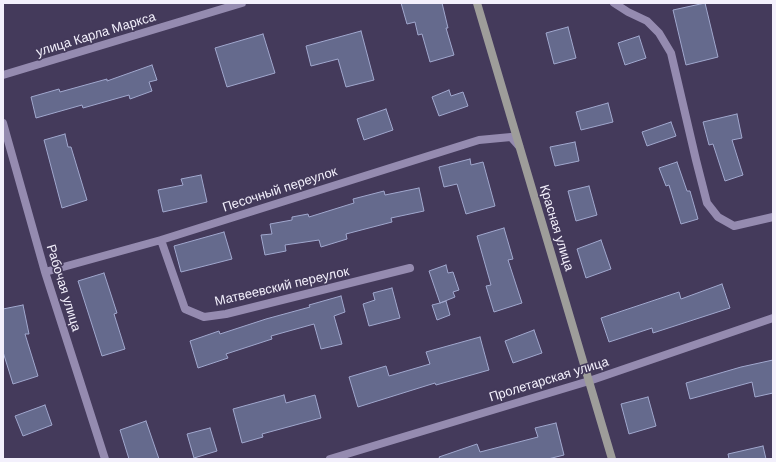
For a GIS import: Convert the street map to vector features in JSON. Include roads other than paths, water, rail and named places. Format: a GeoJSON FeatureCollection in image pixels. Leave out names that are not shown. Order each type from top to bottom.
{"type":"FeatureCollection","features":[{"type":"Feature","properties":{"kind":"street","name":"улица Карла Маркса"},"geometry":{"type":"LineString","coordinates":[[3,75],[242,3]]}},
{"type":"Feature","properties":{"kind":"street","name":"Красная улица"},"geometry":{"type":"LineString","coordinates":[[477,3],[612,459]]}},
{"type":"Feature","properties":{"kind":"street"},"geometry":{"type":"LineString","coordinates":[[614,3],[647,21],[658,33],[671,53],[707,203],[718,217],[734,226],[773,217]]}},
{"type":"Feature","properties":{"kind":"street","name":"Рабочая улица"},"geometry":{"type":"LineString","coordinates":[[3,123],[45,272],[105,459]]}},
{"type":"Feature","properties":{"kind":"street","name":"Песочный переулок"},"geometry":{"type":"LineString","coordinates":[[45,272],[161,240],[479,140],[511,137],[519,146]]}},
{"type":"Feature","properties":{"kind":"street","name":"Матвеевский переулок"},"geometry":{"type":"LineString","coordinates":[[161,240],[185,309],[204,317],[226,314],[410,268]]}},
{"type":"Feature","properties":{"kind":"street","name":"Пролетарская улица"},"geometry":{"type":"LineString","coordinates":[[330,459],[589,381],[773,318]]}}]}
